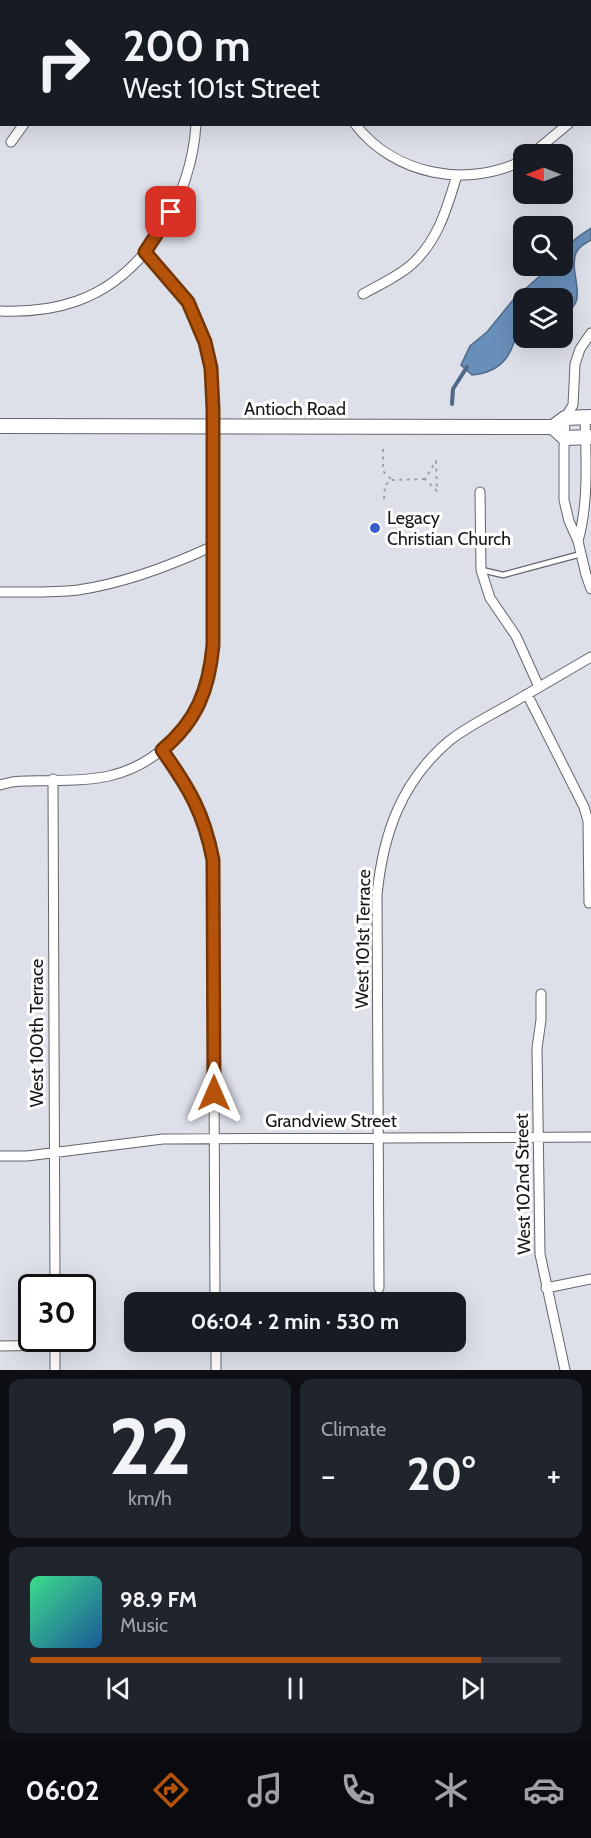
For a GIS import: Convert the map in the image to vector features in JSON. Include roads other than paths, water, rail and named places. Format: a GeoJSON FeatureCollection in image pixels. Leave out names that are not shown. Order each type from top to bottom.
{"type":"FeatureCollection","features":[{"type":"Feature","properties":{"kind":"main road"},"geometry":{"type":"LineString","coordinates":[[588,417],[565,418],[553,427],[565,438],[588,437]]}},
{"type":"Feature","properties":{"kind":"main road","name":"Antioch Road"},"geometry":{"type":"LineString","coordinates":[[0,426],[553,427]]}},
{"type":"Feature","properties":{"kind":"street"},"geometry":{"type":"LineString","coordinates":[[11,142],[23,126]]}},
{"type":"Feature","properties":{"kind":"street"},"geometry":{"type":"LineString","coordinates":[[0,311],[49,309],[77,301],[102,290],[119,278],[145,252],[164,224],[187,176],[195,146],[196,126]]}},
{"type":"Feature","properties":{"kind":"street"},"geometry":{"type":"LineString","coordinates":[[357,126],[377,148],[408,165],[433,173],[473,175],[513,165]]}},
{"type":"Feature","properties":{"kind":"street"},"geometry":{"type":"LineString","coordinates":[[544,144],[566,126]]}},
{"type":"Feature","properties":{"kind":"street"},"geometry":{"type":"LineString","coordinates":[[363,294],[411,265],[427,247],[440,227],[457,175]]}},
{"type":"Feature","properties":{"kind":"street"},"geometry":{"type":"LineString","coordinates":[[0,785],[12,782],[109,776],[142,764],[162,750],[189,722],[198,707],[208,680],[213,645],[211,368],[205,342],[188,302],[145,252]]}},
{"type":"Feature","properties":{"kind":"street"},"geometry":{"type":"LineString","coordinates":[[591,333],[580,349],[574,364],[573,405],[565,418],[564,500],[568,521],[578,541],[591,590]]}},
{"type":"Feature","properties":{"kind":"street"},"geometry":{"type":"LineString","coordinates":[[573,405],[588,417],[584,519],[578,541]]}},
{"type":"Feature","properties":{"kind":"street"},"geometry":{"type":"LineString","coordinates":[[480,492],[481,570],[490,598],[516,636],[539,687]]}},
{"type":"Feature","properties":{"kind":"street"},"geometry":{"type":"LineString","coordinates":[[0,592],[77,590],[115,583],[154,572],[213,546]]}},
{"type":"Feature","properties":{"kind":"street","name":"West 101st Terrace"},"geometry":{"type":"LineString","coordinates":[[379,1287],[377,895],[380,863],[387,836],[396,812],[410,786],[428,762],[450,741],[591,657]]}},
{"type":"Feature","properties":{"kind":"street"},"geometry":{"type":"LineString","coordinates":[[527,694],[584,807],[588,821],[590,903]]}},
{"type":"Feature","properties":{"kind":"street"},"geometry":{"type":"LineString","coordinates":[[162,750],[190,791],[200,811],[213,860],[215,1292]]}},
{"type":"Feature","properties":{"kind":"street","name":"West 100th Terrace"},"geometry":{"type":"LineString","coordinates":[[53,779],[55,1274]]}},
{"type":"Feature","properties":{"kind":"street","name":"West 102nd Street"},"geometry":{"type":"LineString","coordinates":[[541,994],[541,1020],[537,1048],[540,1254],[565,1370]]}},
{"type":"Feature","properties":{"kind":"street","name":"Grandview Street"},"geometry":{"type":"LineString","coordinates":[[0,1156],[54,1152],[164,1138],[591,1137]]}},
{"type":"Feature","properties":{"kind":"street"},"geometry":{"type":"LineString","coordinates":[[546,1288],[591,1279]]}},
{"type":"Feature","properties":{"kind":"street"},"geometry":{"type":"LineString","coordinates":[[0,1346],[18,1344]]}},
{"type":"Feature","properties":{"kind":"street"},"geometry":{"type":"LineString","coordinates":[[55,1352],[55,1370]]}},
{"type":"Feature","properties":{"kind":"street"},"geometry":{"type":"LineString","coordinates":[[216,1352],[216,1370]]}},
{"type":"Feature","properties":{"kind":"lane"},"geometry":{"type":"LineString","coordinates":[[481,570],[503,575],[581,554]]}},
{"type":"Feature","properties":{"kind":"water"},"geometry":{"type":"Polygon","coordinates":[[[591,228],[591,240],[576,253],[574,261],[577,296],[573,307],[573,288],[526,288],[540,276],[573,276],[573,241],[591,228]]]}},
{"type":"Feature","properties":{"kind":"water"},"geometry":{"type":"Polygon","coordinates":[[[513,300],[513,346],[510,352],[492,370],[472,375],[461,365],[470,346],[487,332],[513,300]]]}},
{"type":"Feature","properties":{"kind":"waterway"},"geometry":{"type":"LineString","coordinates":[[452,404],[453,389],[467,367]]}},
{"type":"Feature","properties":{"kind":"place","name":"Legacy Christian Church"},"geometry":{"type":"Point","coordinates":[375,528]}}]}
